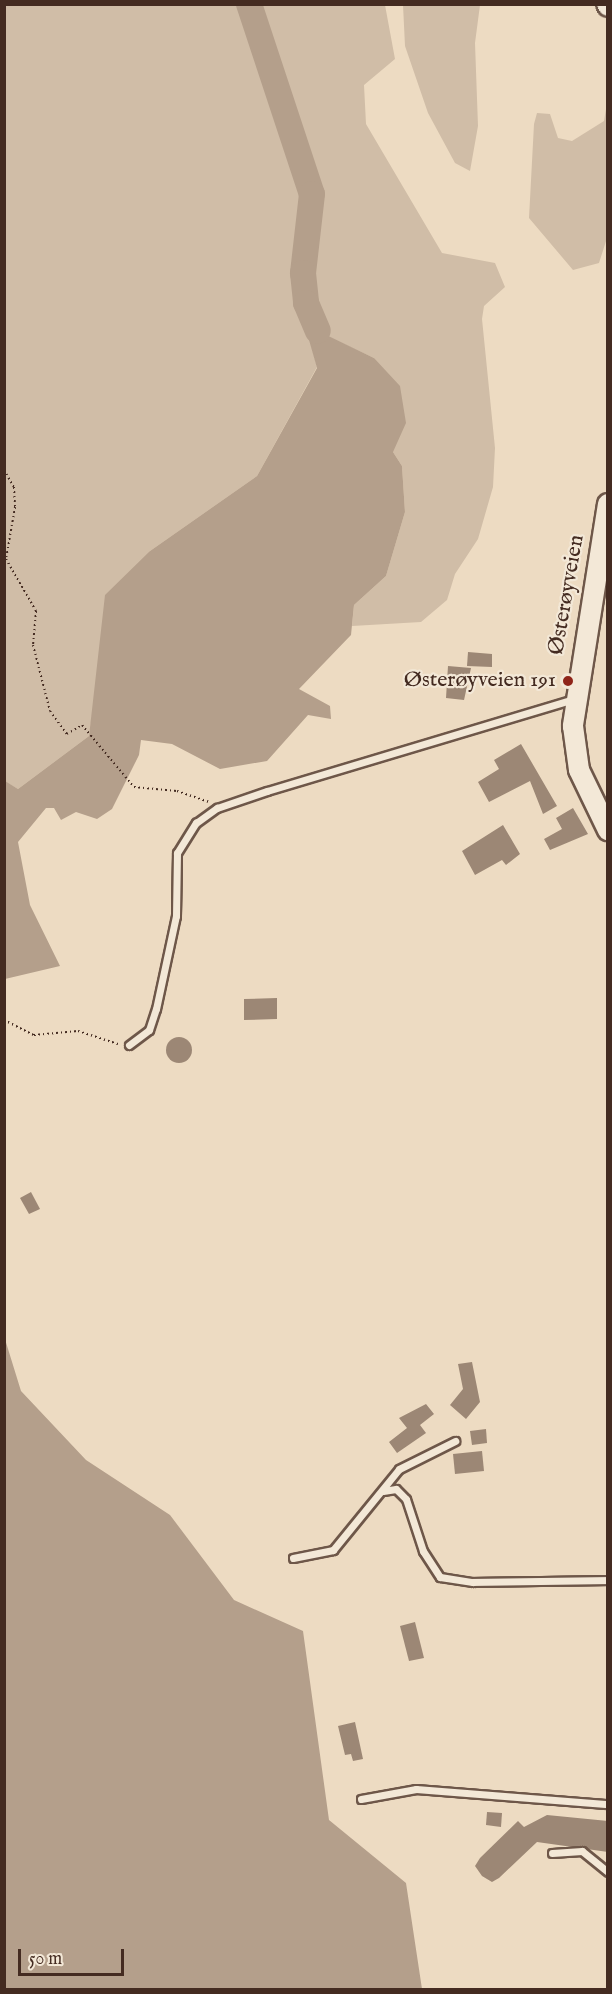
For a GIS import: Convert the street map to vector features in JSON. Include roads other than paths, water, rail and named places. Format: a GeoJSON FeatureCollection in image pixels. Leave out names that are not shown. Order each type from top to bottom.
{"type":"FeatureCollection","features":[{"type":"Feature","properties":{"kind":"main road","name":"Østerøyveien"},"geometry":{"type":"LineString","coordinates":[[608,504],[574,699],[579,770],[608,830]]}},
{"type":"Feature","properties":{"kind":"lane"},"geometry":{"type":"LineString","coordinates":[[129,1045],[148,1030],[156,1009],[176,916],[177,853],[185,835],[217,808],[574,699]]}},
{"type":"Feature","properties":{"kind":"lane"},"geometry":{"type":"LineString","coordinates":[[293,1558],[333,1550],[371,1498],[383,1491],[416,1457],[455,1441]]}},
{"type":"Feature","properties":{"kind":"lane"},"geometry":{"type":"LineString","coordinates":[[383,1491],[396,1489],[406,1499],[423,1551],[440,1577],[473,1582],[608,1580]]}},
{"type":"Feature","properties":{"kind":"lane"},"geometry":{"type":"LineString","coordinates":[[361,1799],[416,1789],[608,1804]]}},
{"type":"Feature","properties":{"kind":"lane"},"geometry":{"type":"LineString","coordinates":[[552,1853],[582,1851],[608,1872]]}},
{"type":"Feature","properties":{"kind":"waterway"},"geometry":{"type":"LineString","coordinates":[[249,4],[312,194],[303,273],[306,303],[318,331]]}},
{"type":"Feature","properties":{"kind":"place","name":"Østerøyveien 191"},"geometry":{"type":"Point","coordinates":[568,681]}}]}
